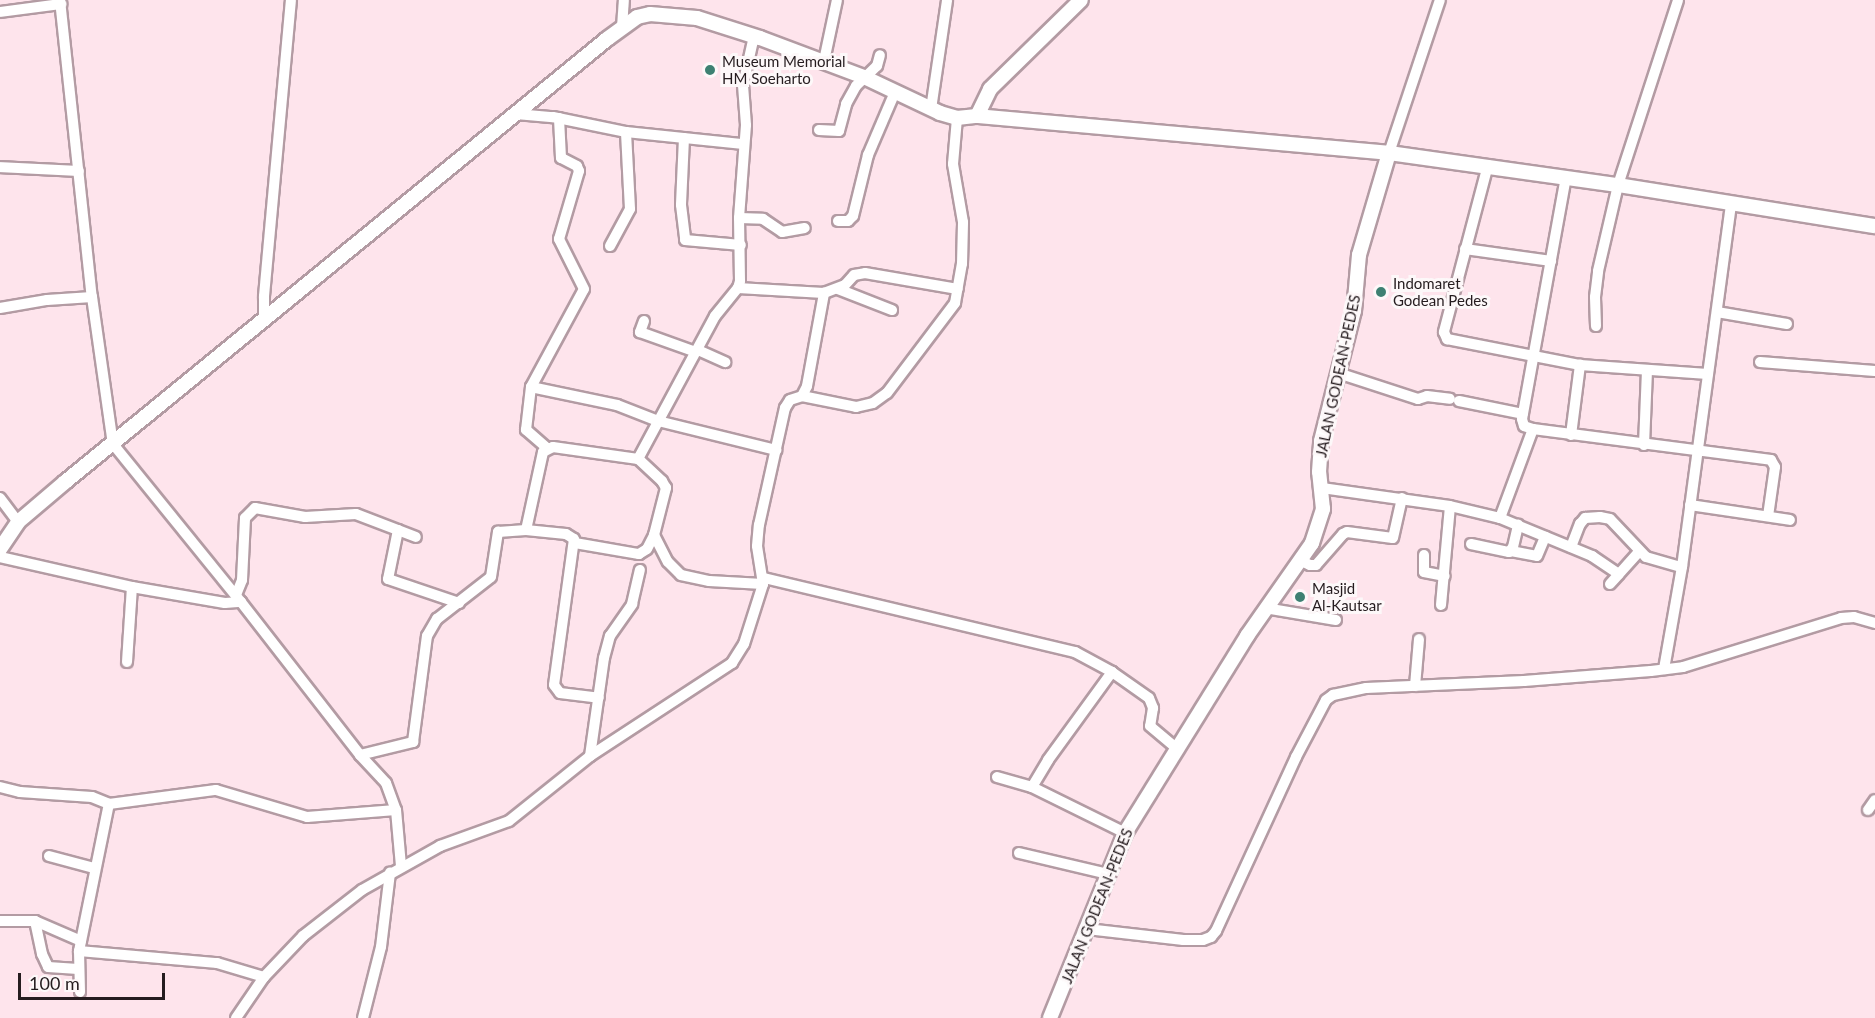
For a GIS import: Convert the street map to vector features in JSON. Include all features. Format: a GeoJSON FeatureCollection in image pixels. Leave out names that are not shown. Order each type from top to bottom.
{"type":"FeatureCollection","features":[{"type":"Feature","properties":{"kind":"street"},"geometry":{"type":"LineString","coordinates":[[264,320],[264,296],[291,0]]}},
{"type":"Feature","properties":{"kind":"street"},"geometry":{"type":"LineString","coordinates":[[622,27],[624,0]]}},
{"type":"Feature","properties":{"kind":"street"},"geometry":{"type":"LineString","coordinates":[[824,61],[837,0]]}},
{"type":"Feature","properties":{"kind":"street"},"geometry":{"type":"LineString","coordinates":[[931,109],[947,0]]}},
{"type":"Feature","properties":{"kind":"street"},"geometry":{"type":"LineString","coordinates":[[977,116],[990,89],[1082,0]]}},
{"type":"Feature","properties":{"kind":"street"},"geometry":{"type":"LineString","coordinates":[[1389,153],[1440,0]]}},
{"type":"Feature","properties":{"kind":"street"},"geometry":{"type":"LineString","coordinates":[[1596,326],[1595,297],[1598,271],[1618,184],[1678,0]]}},
{"type":"Feature","properties":{"kind":"street"},"geometry":{"type":"LineString","coordinates":[[0,12],[60,2],[92,297],[113,444],[238,598],[360,755],[386,783],[396,810],[401,866]]}},
{"type":"Feature","properties":{"kind":"street"},"geometry":{"type":"LineString","coordinates":[[0,549],[18,522],[637,17],[669,14],[697,18],[824,61],[931,109],[957,118],[977,116],[1389,153],[1618,184],[1875,226]]}},
{"type":"Feature","properties":{"kind":"street"},"geometry":{"type":"LineString","coordinates":[[638,459],[715,316],[738,288],[741,269],[739,218],[746,124],[743,85],[754,36]]}},
{"type":"Feature","properties":{"kind":"street"},"geometry":{"type":"LineString","coordinates":[[819,130],[839,131],[846,104],[864,77],[877,66],[880,55]]}},
{"type":"Feature","properties":{"kind":"street"},"geometry":{"type":"LineString","coordinates":[[838,221],[848,221],[853,216],[868,155],[895,92]]}},
{"type":"Feature","properties":{"kind":"street"},"geometry":{"type":"LineString","coordinates":[[516,114],[559,118],[626,132],[743,144]]}},
{"type":"Feature","properties":{"kind":"street"},"geometry":{"type":"LineString","coordinates":[[559,118],[561,158],[577,166],[579,171],[559,239],[584,289],[531,387],[526,430],[547,448],[638,459],[662,481],[666,488],[654,535],[647,549],[639,554],[575,543]]}},
{"type":"Feature","properties":{"kind":"street"},"geometry":{"type":"LineString","coordinates":[[236,1018],[264,977],[303,936],[362,890],[440,846],[509,821],[590,756],[732,663],[744,644],[764,581],[757,546],[785,408],[790,400],[802,396],[856,407],[873,403],[887,393],[955,303],[963,222],[953,164],[957,118]]}},
{"type":"Feature","properties":{"kind":"street"},"geometry":{"type":"LineString","coordinates":[[610,246],[630,209],[626,132]]}},
{"type":"Feature","properties":{"kind":"street"},"geometry":{"type":"LineString","coordinates":[[684,138],[681,206],[685,240],[741,245]]}},
{"type":"Feature","properties":{"kind":"street","name":"JALAN GODEAN-PEDES"},"geometry":{"type":"LineString","coordinates":[[1050,1018],[1125,833],[1266,608],[1312,543],[1323,509],[1320,452],[1354,311],[1359,255],[1389,153]]}},
{"type":"Feature","properties":{"kind":"street"},"geometry":{"type":"LineString","coordinates":[[1488,165],[1444,332],[1447,339],[1534,358],[1580,365],[1708,374]]}},
{"type":"Feature","properties":{"kind":"street"},"geometry":{"type":"LineString","coordinates":[[0,167],[79,171]]}},
{"type":"Feature","properties":{"kind":"street"},"geometry":{"type":"LineString","coordinates":[[1566,177],[1523,414],[1524,426],[1571,435],[1698,449],[1773,462],[1775,467],[1767,516]]}},
{"type":"Feature","properties":{"kind":"street"},"geometry":{"type":"LineString","coordinates":[[1664,669],[1682,567],[1731,202]]}},
{"type":"Feature","properties":{"kind":"street"},"geometry":{"type":"LineString","coordinates":[[739,218],[763,219],[782,232],[805,228]]}},
{"type":"Feature","properties":{"kind":"street"},"geometry":{"type":"LineString","coordinates":[[1465,249],[1551,261]]}},
{"type":"Feature","properties":{"kind":"street"},"geometry":{"type":"LineString","coordinates":[[738,288],[824,293],[838,289],[854,275],[865,273],[958,289]]}},
{"type":"Feature","properties":{"kind":"street"},"geometry":{"type":"LineString","coordinates":[[838,289],[892,310]]}},
{"type":"Feature","properties":{"kind":"street"},"geometry":{"type":"LineString","coordinates":[[802,396],[807,386],[824,293]]}},
{"type":"Feature","properties":{"kind":"street"},"geometry":{"type":"LineString","coordinates":[[0,308],[47,300],[92,297]]}},
{"type":"Feature","properties":{"kind":"street"},"geometry":{"type":"LineString","coordinates":[[1717,312],[1787,324]]}},
{"type":"Feature","properties":{"kind":"street"},"geometry":{"type":"LineString","coordinates":[[644,321],[640,332],[725,362]]}},
{"type":"Feature","properties":{"kind":"street"},"geometry":{"type":"LineString","coordinates":[[1760,362],[1875,371]]}},
{"type":"Feature","properties":{"kind":"street"},"geometry":{"type":"LineString","coordinates":[[1571,435],[1580,365]]}},
{"type":"Feature","properties":{"kind":"street"},"geometry":{"type":"LineString","coordinates":[[1644,444],[1647,370]]}},
{"type":"Feature","properties":{"kind":"street"},"geometry":{"type":"LineString","coordinates":[[1338,374],[1418,399],[1429,396],[1523,414]]}},
{"type":"Feature","properties":{"kind":"street"},"geometry":{"type":"LineString","coordinates":[[531,387],[617,405],[658,421],[776,450]]}},
{"type":"Feature","properties":{"kind":"street"},"geometry":{"type":"LineString","coordinates":[[1500,518],[1533,429]]}},
{"type":"Feature","properties":{"kind":"street"},"geometry":{"type":"LineString","coordinates":[[526,530],[535,479],[543,452],[547,448]]}},
{"type":"Feature","properties":{"kind":"street"},"geometry":{"type":"LineString","coordinates":[[1322,488],[1450,506],[1500,518],[1592,556],[1619,574]]}},
{"type":"Feature","properties":{"kind":"street"},"geometry":{"type":"LineString","coordinates":[[0,498],[18,522]]}},
{"type":"Feature","properties":{"kind":"street"},"geometry":{"type":"LineString","coordinates":[[1300,560],[1316,565],[1347,532],[1393,538],[1402,498]]}},
{"type":"Feature","properties":{"kind":"street"},"geometry":{"type":"LineString","coordinates":[[1690,505],[1790,520]]}},
{"type":"Feature","properties":{"kind":"street"},"geometry":{"type":"LineString","coordinates":[[1441,605],[1450,506]]}},
{"type":"Feature","properties":{"kind":"street"},"geometry":{"type":"LineString","coordinates":[[238,598],[242,580],[245,518],[255,508],[305,517],[356,514],[416,537]]}},
{"type":"Feature","properties":{"kind":"street"},"geometry":{"type":"LineString","coordinates":[[1571,547],[1580,524],[1585,518],[1600,517],[1610,519],[1639,552],[1659,562],[1682,567]]}},
{"type":"Feature","properties":{"kind":"street"},"geometry":{"type":"LineString","coordinates":[[1511,550],[1518,525]]}},
{"type":"Feature","properties":{"kind":"street"},"geometry":{"type":"LineString","coordinates":[[398,530],[388,579],[459,603]]}},
{"type":"Feature","properties":{"kind":"street"},"geometry":{"type":"LineString","coordinates":[[360,755],[413,742],[427,636],[438,619],[490,577],[498,531],[526,530],[566,534],[573,537],[575,543],[554,685],[560,693],[598,698]]}},
{"type":"Feature","properties":{"kind":"street"},"geometry":{"type":"LineString","coordinates":[[654,535],[668,562],[681,575],[710,581],[764,581],[1075,652],[1112,672],[1149,698],[1153,708],[1150,726],[1177,749]]}},
{"type":"Feature","properties":{"kind":"street"},"geometry":{"type":"LineString","coordinates":[[1471,544],[1503,552],[1511,550],[1537,556],[1545,537]]}},
{"type":"Feature","properties":{"kind":"street"},"geometry":{"type":"LineString","coordinates":[[1610,584],[1639,552]]}},
{"type":"Feature","properties":{"kind":"street"},"geometry":{"type":"LineString","coordinates":[[1424,555],[1424,572],[1445,576]]}},
{"type":"Feature","properties":{"kind":"street"},"geometry":{"type":"LineString","coordinates":[[0,557],[132,587],[225,603],[238,598]]}},
{"type":"Feature","properties":{"kind":"street"},"geometry":{"type":"LineString","coordinates":[[590,756],[610,636],[632,604],[640,570]]}},
{"type":"Feature","properties":{"kind":"street"},"geometry":{"type":"LineString","coordinates":[[127,662],[132,587]]}},
{"type":"Feature","properties":{"kind":"street"},"geometry":{"type":"LineString","coordinates":[[1266,608],[1336,620]]}},
{"type":"Feature","properties":{"kind":"street"},"geometry":{"type":"LineString","coordinates":[[1087,929],[1183,940],[1203,940],[1210,937],[1216,931],[1296,757],[1326,700],[1333,695],[1366,688],[1524,681],[1683,667],[1841,618],[1854,617],[1875,623]]}},
{"type":"Feature","properties":{"kind":"street"},"geometry":{"type":"LineString","coordinates":[[1414,686],[1419,639]]}},
{"type":"Feature","properties":{"kind":"street"},"geometry":{"type":"LineString","coordinates":[[1032,787],[1048,760],[1112,672]]}},
{"type":"Feature","properties":{"kind":"street"},"geometry":{"type":"LineString","coordinates":[[997,777],[1032,787],[1125,833]]}},
{"type":"Feature","properties":{"kind":"street"},"geometry":{"type":"LineString","coordinates":[[0,787],[20,792],[92,797],[109,804],[216,790],[307,817],[396,810]]}},
{"type":"Feature","properties":{"kind":"street"},"geometry":{"type":"LineString","coordinates":[[1868,810],[1875,800]]}},
{"type":"Feature","properties":{"kind":"street"},"geometry":{"type":"LineString","coordinates":[[80,992],[78,969],[80,946],[94,868],[109,804]]}},
{"type":"Feature","properties":{"kind":"street"},"geometry":{"type":"LineString","coordinates":[[1019,853],[1108,874]]}},
{"type":"Feature","properties":{"kind":"street"},"geometry":{"type":"LineString","coordinates":[[48,856],[94,868]]}},
{"type":"Feature","properties":{"kind":"street"},"geometry":{"type":"LineString","coordinates":[[363,1018],[381,947],[390,873]]}},
{"type":"Feature","properties":{"kind":"street"},"geometry":{"type":"LineString","coordinates":[[0,921],[35,921],[80,946],[216,963],[264,977]]}},
{"type":"Feature","properties":{"kind":"street"},"geometry":{"type":"LineString","coordinates":[[35,921],[42,954],[48,967],[78,969]]}},
{"type":"Feature","properties":{"kind":"place","name":"Museum Memorial HM Soeharto"},"geometry":{"type":"Point","coordinates":[710,70]}},
{"type":"Feature","properties":{"kind":"place","name":"Indomaret Godean Pedes"},"geometry":{"type":"Point","coordinates":[1381,292]}},
{"type":"Feature","properties":{"kind":"place","name":"Masjid Al-Kautsar"},"geometry":{"type":"Point","coordinates":[1300,597]}}]}
